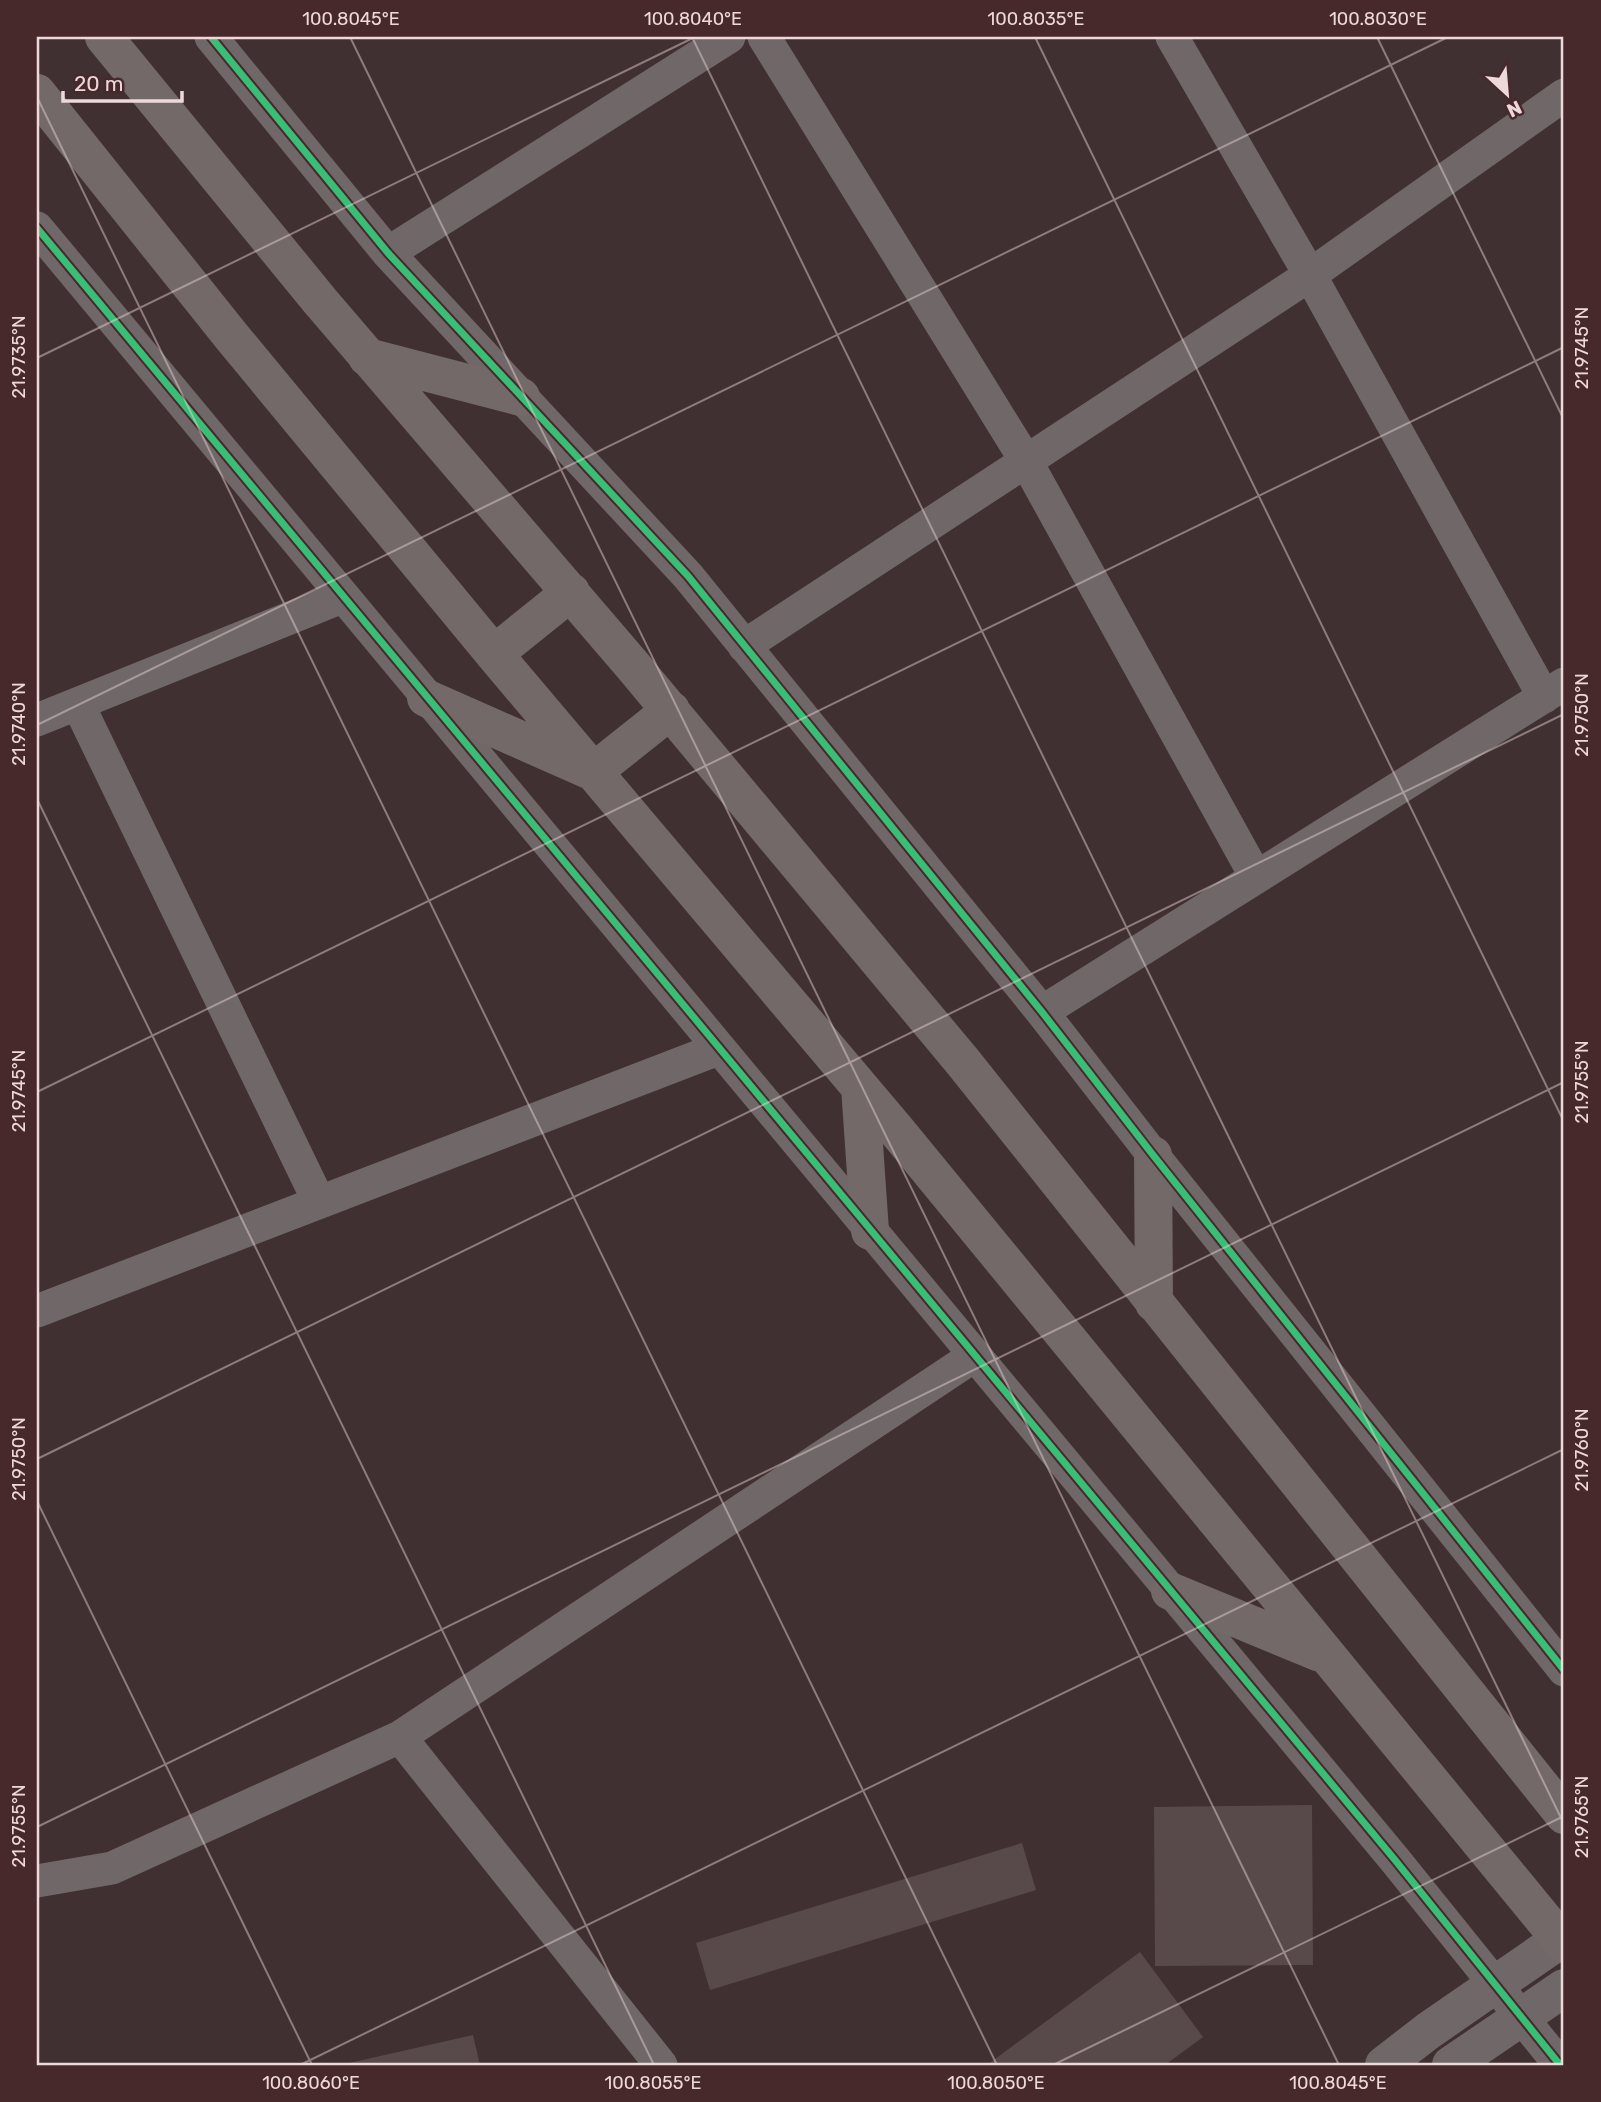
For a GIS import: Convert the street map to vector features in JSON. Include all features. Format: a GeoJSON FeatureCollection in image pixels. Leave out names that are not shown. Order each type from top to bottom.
{"type":"FeatureCollection","features":[{"type":"Feature","properties":{"kind":"main road"},"geometry":{"type":"LineString","coordinates":[[104,37],[368,357],[671,710],[964,1062],[1564,1815]]}},
{"type":"Feature","properties":{"kind":"main road"},"geometry":{"type":"LineString","coordinates":[[37,93],[232,337],[494,654],[860,1087],[1563,1940]]}},
{"type":"Feature","properties":{"kind":"main road"},"geometry":{"type":"LineString","coordinates":[[368,357],[521,397]]}},
{"type":"Feature","properties":{"kind":"main road"},"geometry":{"type":"LineString","coordinates":[[494,654],[571,592]]}},
{"type":"Feature","properties":{"kind":"main road"},"geometry":{"type":"LineString","coordinates":[[426,698],[593,772]]}},
{"type":"Feature","properties":{"kind":"main road"},"geometry":{"type":"LineString","coordinates":[[593,772],[671,710]]}},
{"type":"Feature","properties":{"kind":"main road"},"geometry":{"type":"LineString","coordinates":[[860,1087],[870,1231]]}},
{"type":"Feature","properties":{"kind":"main road"},"geometry":{"type":"LineString","coordinates":[[1153,1155],[1154,1303]]}},
{"type":"Feature","properties":{"kind":"main road"},"geometry":{"type":"LineString","coordinates":[[1170,1591],[1326,1655]]}},
{"type":"Feature","properties":{"kind":"street"},"geometry":{"type":"LineString","coordinates":[[211,37],[388,253],[688,576],[1042,1012],[1564,1670]]}},
{"type":"Feature","properties":{"kind":"street"},"geometry":{"type":"LineString","coordinates":[[388,253],[729,37]]}},
{"type":"Feature","properties":{"kind":"street"},"geometry":{"type":"LineString","coordinates":[[764,37],[1026,461],[1256,877]]}},
{"type":"Feature","properties":{"kind":"street"},"geometry":{"type":"LineString","coordinates":[[1042,1012],[1554,691],[1172,37]]}},
{"type":"Feature","properties":{"kind":"street"},"geometry":{"type":"LineString","coordinates":[[744,646],[1310,275],[1564,95]]}},
{"type":"Feature","properties":{"kind":"street"},"geometry":{"type":"LineString","coordinates":[[37,228],[1395,1860],[1560,2065]]}},
{"type":"Feature","properties":{"kind":"street"},"geometry":{"type":"LineString","coordinates":[[37,720],[342,597]]}},
{"type":"Feature","properties":{"kind":"street"},"geometry":{"type":"LineString","coordinates":[[78,704],[319,1202]]}},
{"type":"Feature","properties":{"kind":"street"},"geometry":{"type":"LineString","coordinates":[[37,1311],[718,1049]]}},
{"type":"Feature","properties":{"kind":"street"},"geometry":{"type":"LineString","coordinates":[[37,1881],[112,1868],[400,1737],[974,1356]]}},
{"type":"Feature","properties":{"kind":"street"},"geometry":{"type":"LineString","coordinates":[[400,1737],[661,2065]]}},
{"type":"Feature","properties":{"kind":"street"},"geometry":{"type":"LineString","coordinates":[[1384,2065],[1428,2031],[1563,1940]]}},
{"type":"Feature","properties":{"kind":"street"},"geometry":{"type":"LineString","coordinates":[[1451,2065],[1564,1988]]}},
{"type":"Feature","properties":{"kind":"building"},"geometry":{"type":"Polygon","coordinates":[[[1312,1805],[1313,1965],[1155,1966],[1154,1807],[1312,1805]]]}},
{"type":"Feature","properties":{"kind":"building"},"geometry":{"type":"Polygon","coordinates":[[[1022,1843],[1036,1890],[710,1990],[696,1943],[1022,1843]]]}},
{"type":"Feature","properties":{"kind":"building"},"geometry":{"type":"Polygon","coordinates":[[[1140,1952],[1203,2037],[1165,2065],[987,2065],[1140,1952]]]}},
{"type":"Feature","properties":{"kind":"building"},"geometry":{"type":"Polygon","coordinates":[[[473,2035],[480,2065],[345,2065],[345,2064],[473,2035]]]}},
{"type":"Feature","properties":{"kind":"cycle path"},"geometry":{"type":"LineString","coordinates":[[211,37],[388,253],[688,576],[1042,1012],[1564,1670]]}},
{"type":"Feature","properties":{"kind":"cycle path"},"geometry":{"type":"LineString","coordinates":[[37,228],[1395,1860],[1560,2065]]}}]}
